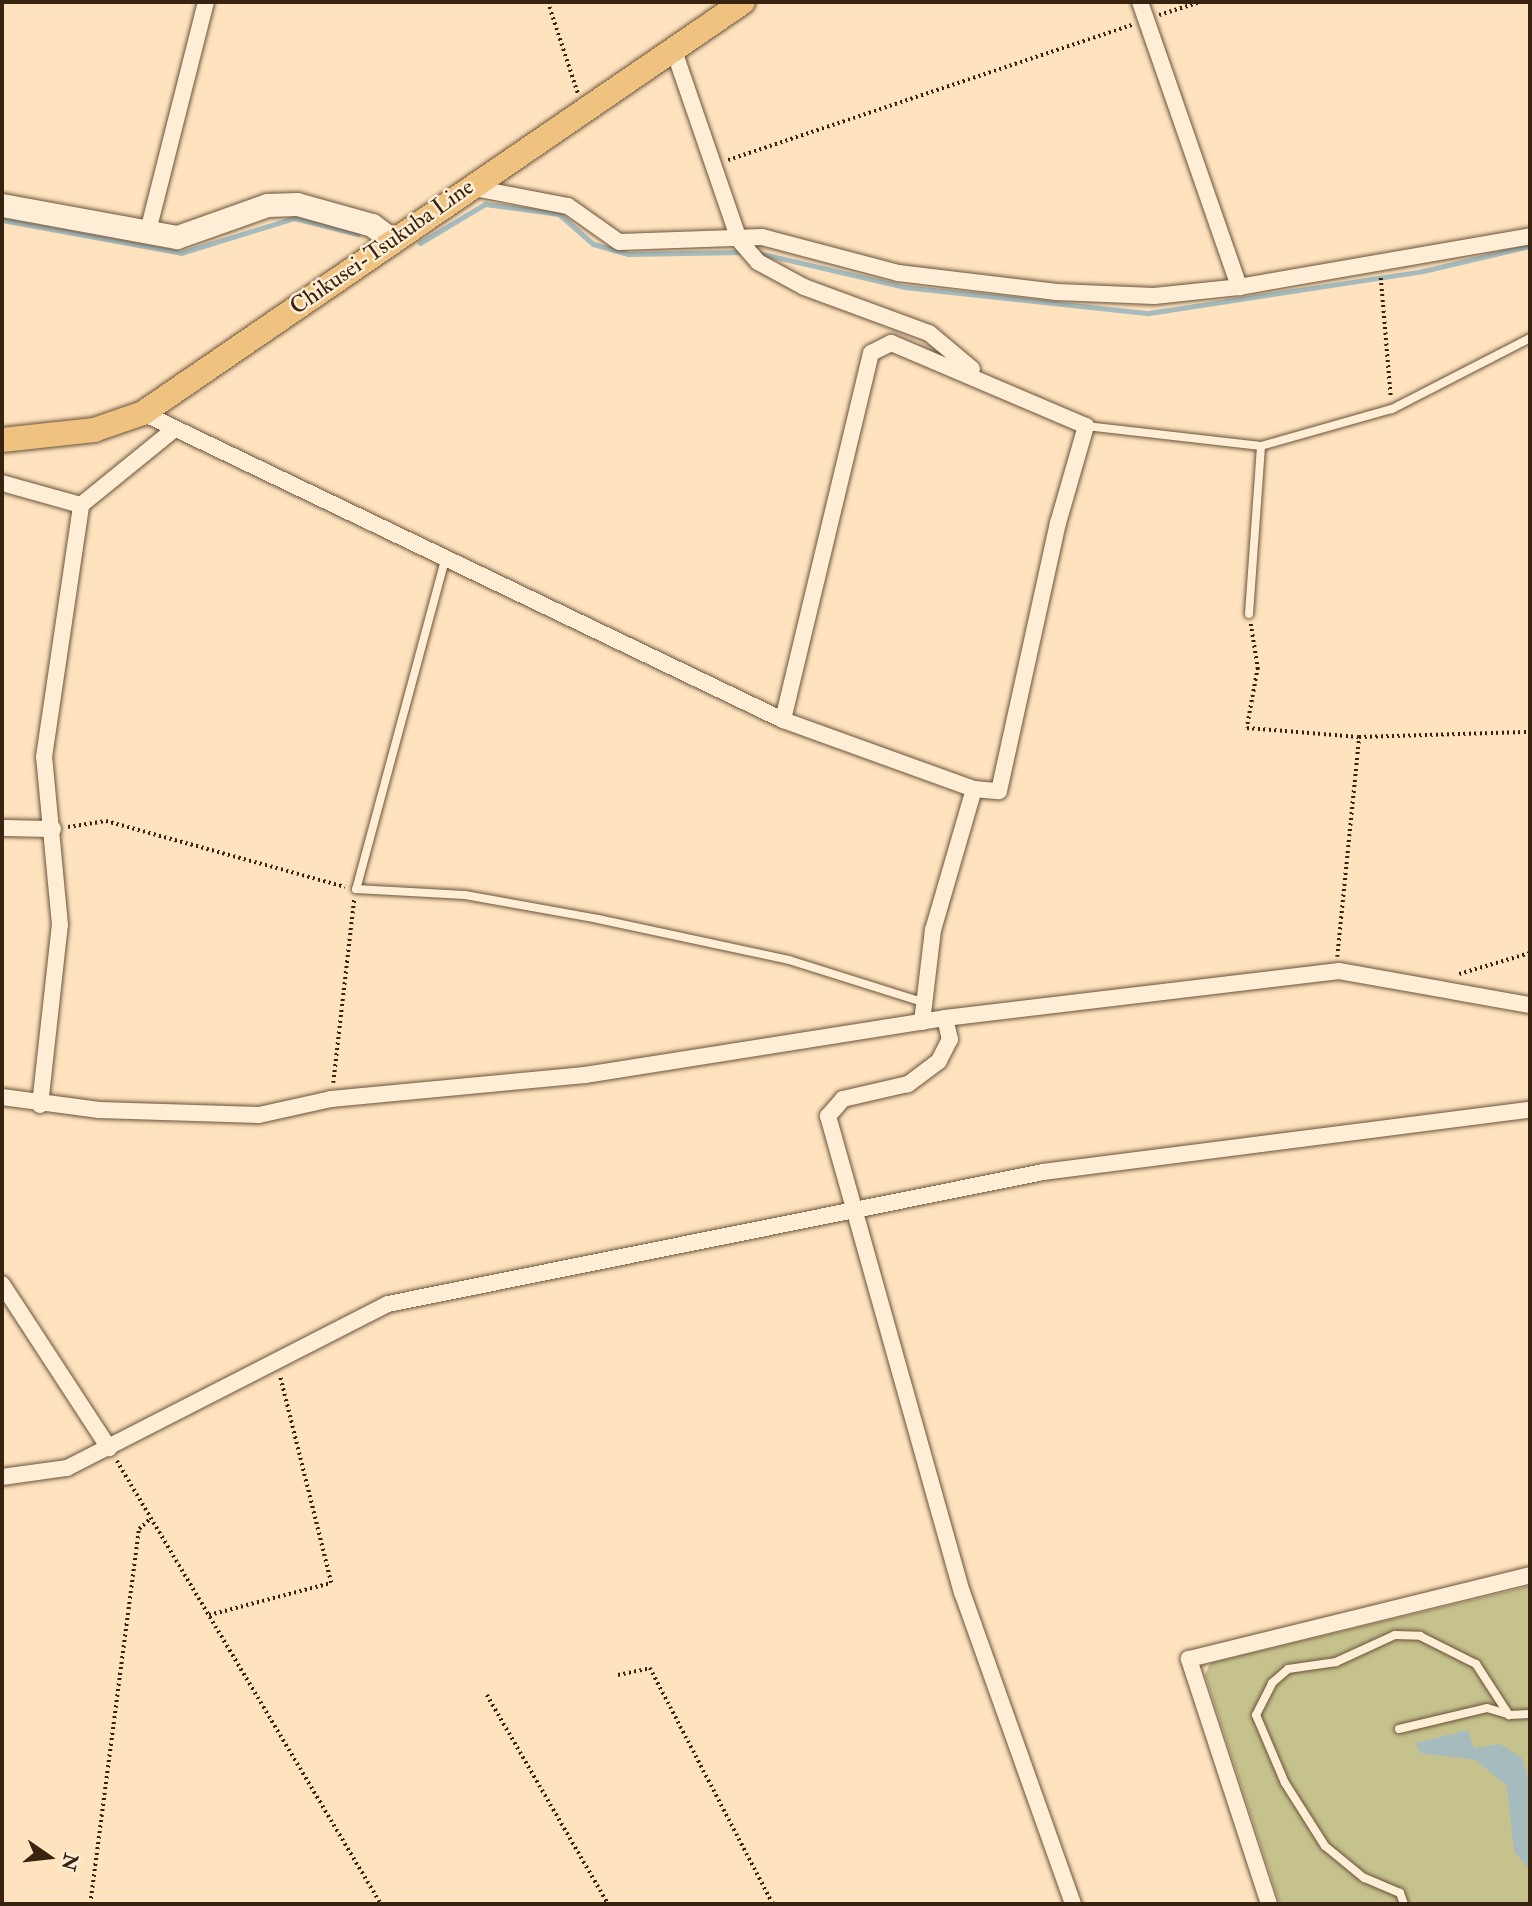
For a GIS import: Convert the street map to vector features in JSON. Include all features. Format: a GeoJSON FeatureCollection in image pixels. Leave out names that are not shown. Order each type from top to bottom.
{"type":"FeatureCollection","features":[{"type":"Feature","properties":{"kind":"main road","name":"Chikusei-Tsukuba Line"},"geometry":{"type":"LineString","coordinates":[[2,440],[94,430],[144,413],[583,107],[743,2]]}},
{"type":"Feature","properties":{"kind":"street"},"geometry":{"type":"LineString","coordinates":[[147,235],[206,2]]}},
{"type":"Feature","properties":{"kind":"street"},"geometry":{"type":"LineString","coordinates":[[1140,2],[1238,287]]}},
{"type":"Feature","properties":{"kind":"street"},"geometry":{"type":"LineString","coordinates":[[673,48],[738,240],[776,273],[929,333],[982,378]]}},
{"type":"Feature","properties":{"kind":"street"},"geometry":{"type":"LineString","coordinates":[[468,187],[568,206],[620,242],[738,240],[762,237],[898,273],[1057,292],[1154,296],[1238,287],[1530,236]]}},
{"type":"Feature","properties":{"kind":"street"},"geometry":{"type":"LineString","coordinates":[[2,205],[147,235],[177,237],[267,205],[297,204],[372,225],[392,240]]}},
{"type":"Feature","properties":{"kind":"street"},"geometry":{"type":"LineString","coordinates":[[144,413],[172,431],[783,720],[974,789],[999,791],[1058,523],[1086,426],[982,378],[891,343],[871,353],[783,720]]}},
{"type":"Feature","properties":{"kind":"street"},"geometry":{"type":"LineString","coordinates":[[40,1105],[60,925],[44,757],[81,505],[172,431]]}},
{"type":"Feature","properties":{"kind":"street"},"geometry":{"type":"LineString","coordinates":[[2,483],[81,505]]}},
{"type":"Feature","properties":{"kind":"street"},"geometry":{"type":"LineString","coordinates":[[922,1022],[922,1002],[933,930],[974,789]]}},
{"type":"Feature","properties":{"kind":"street"},"geometry":{"type":"LineString","coordinates":[[2,828],[53,830]]}},
{"type":"Feature","properties":{"kind":"street"},"geometry":{"type":"LineString","coordinates":[[2,1097],[40,1105],[258,1115],[331,1100],[585,1075],[945,1018],[1339,971],[1530,1004]]}},
{"type":"Feature","properties":{"kind":"street"},"geometry":{"type":"LineString","coordinates":[[945,1018],[950,1039],[939,1061],[908,1084],[843,1099],[828,1116],[962,1592],[1073,1904]]}},
{"type":"Feature","properties":{"kind":"street"},"geometry":{"type":"LineString","coordinates":[[2,1477],[67,1468],[277,1365],[388,1304],[1043,1172],[1530,1110]]}},
{"type":"Feature","properties":{"kind":"street"},"geometry":{"type":"LineString","coordinates":[[2,1284],[109,1448]]}},
{"type":"Feature","properties":{"kind":"street"},"geometry":{"type":"LineString","coordinates":[[1269,1904],[1189,1659],[1530,1576]]}},
{"type":"Feature","properties":{"kind":"lane"},"geometry":{"type":"LineString","coordinates":[[1086,426],[1261,446],[1392,409],[1530,338]]}},
{"type":"Feature","properties":{"kind":"lane"},"geometry":{"type":"LineString","coordinates":[[1249,614],[1261,446]]}},
{"type":"Feature","properties":{"kind":"lane"},"geometry":{"type":"LineString","coordinates":[[445,560],[356,889],[465,895],[598,919],[789,960],[922,1002]]}},
{"type":"Feature","properties":{"kind":"lane"},"geometry":{"type":"LineString","coordinates":[[1404,1904],[1400,1893],[1364,1878],[1325,1846],[1270,1759],[1256,1715],[1261,1701],[1288,1669],[1336,1662],[1395,1635],[1420,1636],[1476,1664],[1510,1715]]}},
{"type":"Feature","properties":{"kind":"lane"},"geometry":{"type":"LineString","coordinates":[[1399,1729],[1487,1708],[1510,1715],[1530,1714]]}},
{"type":"Feature","properties":{"kind":"path"},"geometry":{"type":"LineString","coordinates":[[548,2],[583,107]]}},
{"type":"Feature","properties":{"kind":"path"},"geometry":{"type":"LineString","coordinates":[[712,165],[1200,2]]}},
{"type":"Feature","properties":{"kind":"path"},"geometry":{"type":"LineString","coordinates":[[1380,262],[1392,409]]}},
{"type":"Feature","properties":{"kind":"path"},"geometry":{"type":"LineString","coordinates":[[1249,614],[1258,668],[1247,728],[1359,737],[1530,732]]}},
{"type":"Feature","properties":{"kind":"path"},"geometry":{"type":"LineString","coordinates":[[1339,971],[1359,737]]}},
{"type":"Feature","properties":{"kind":"path"},"geometry":{"type":"LineString","coordinates":[[53,830],[106,821],[356,889],[331,1100]]}},
{"type":"Feature","properties":{"kind":"path"},"geometry":{"type":"LineString","coordinates":[[1452,976],[1530,953]]}},
{"type":"Feature","properties":{"kind":"path"},"geometry":{"type":"LineString","coordinates":[[209,1615],[331,1583],[277,1365]]}},
{"type":"Feature","properties":{"kind":"path"},"geometry":{"type":"LineString","coordinates":[[109,1448],[381,1904]]}},
{"type":"Feature","properties":{"kind":"path"},"geometry":{"type":"LineString","coordinates":[[90,1904],[139,1529],[151,1518]]}},
{"type":"Feature","properties":{"kind":"path"},"geometry":{"type":"LineString","coordinates":[[618,1675],[650,1668],[773,1904]]}},
{"type":"Feature","properties":{"kind":"path"},"geometry":{"type":"LineString","coordinates":[[487,1695],[608,1904]]}},
{"type":"Feature","properties":{"kind":"shaded area"},"geometry":{"type":"Polygon","coordinates":[[[1530,1586],[1530,1904],[1280,1904],[1205,1675],[1210,1663],[1530,1586]]]}},
{"type":"Feature","properties":{"kind":"shaded area"},"geometry":{"type":"Polygon","coordinates":[[[1468,1730],[1474,1748],[1500,1744],[1522,1758],[1530,1783],[1530,1870],[1514,1851],[1507,1786],[1476,1760],[1420,1753],[1416,1743],[1468,1730]]]}},
{"type":"Feature","properties":{"kind":"waterway"},"geometry":{"type":"LineString","coordinates":[[420,243],[485,204],[559,214],[593,244],[628,254],[744,252]]}},
{"type":"Feature","properties":{"kind":"waterway"},"geometry":{"type":"LineString","coordinates":[[2,220],[181,253],[294,218],[358,234]]}},
{"type":"Feature","properties":{"kind":"waterway"},"geometry":{"type":"LineString","coordinates":[[754,252],[904,287],[1149,313],[1423,271],[1530,246]]}}]}
